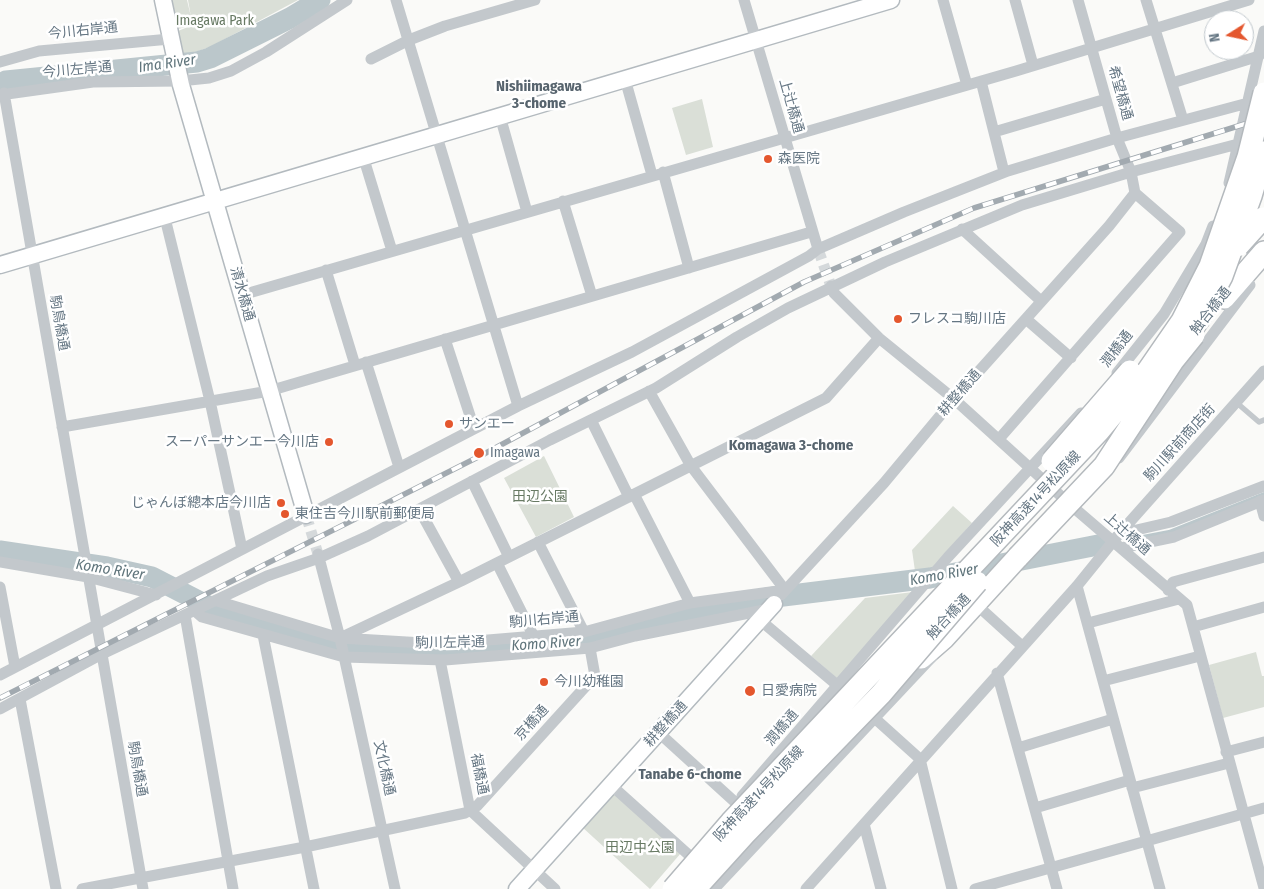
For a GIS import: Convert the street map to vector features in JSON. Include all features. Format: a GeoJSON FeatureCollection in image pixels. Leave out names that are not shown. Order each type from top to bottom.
{"type":"FeatureCollection","features":[{"type":"Feature","properties":{"kind":"highway","name":"阪神高速14号松原線"},"geometry":{"type":"LineString","coordinates":[[672,889],[731,822],[957,584],[1099,430],[1142,379],[1182,320],[1210,266],[1228,219],[1248,157],[1256,98]]}},
{"type":"Feature","properties":{"kind":"highway","name":"阪神高速14号松原線"},"geometry":{"type":"LineString","coordinates":[[695,889],[745,834],[881,694],[1008,546],[1125,419],[1194,327],[1222,276],[1251,196],[1264,151]]}},
{"type":"Feature","properties":{"kind":"highway"},"geometry":{"type":"LineString","coordinates":[[957,584],[998,521],[1263,217]]}},
{"type":"Feature","properties":{"kind":"highway"},"geometry":{"type":"LineString","coordinates":[[881,694],[944,638],[1104,466],[1173,361],[1261,255]]}},
{"type":"Feature","properties":{"kind":"street","name":"清水橋通"},"geometry":{"type":"LineString","coordinates":[[163,0],[177,70],[306,515]]}},
{"type":"Feature","properties":{"kind":"street","name":"今川左岸通"},"geometry":{"type":"LineString","coordinates":[[2,94],[177,70],[209,78],[231,70],[266,52],[346,0]]}},
{"type":"Feature","properties":{"kind":"street"},"geometry":{"type":"LineString","coordinates":[[396,0],[438,134],[518,406]]}},
{"type":"Feature","properties":{"kind":"street"},"geometry":{"type":"LineString","coordinates":[[371,59],[408,40],[445,26],[535,0]]}},
{"type":"Feature","properties":{"kind":"street","name":"上辻橋通"},"geometry":{"type":"LineString","coordinates":[[744,0],[811,232],[818,249]]}},
{"type":"Feature","properties":{"kind":"street"},"geometry":{"type":"LineString","coordinates":[[0,265],[214,199],[756,41],[863,4],[891,0]]}},
{"type":"Feature","properties":{"kind":"street"},"geometry":{"type":"LineString","coordinates":[[943,0],[967,85]]}},
{"type":"Feature","properties":{"kind":"street"},"geometry":{"type":"LineString","coordinates":[[1015,0],[1033,65]]}},
{"type":"Feature","properties":{"kind":"street","name":"希望橋通"},"geometry":{"type":"LineString","coordinates":[[1078,0],[1117,138],[1131,172],[1135,193]]}},
{"type":"Feature","properties":{"kind":"street"},"geometry":{"type":"LineString","coordinates":[[1146,0],[1183,120]]}},
{"type":"Feature","properties":{"kind":"street"},"geometry":{"type":"LineString","coordinates":[[242,295],[981,81],[1155,28],[1224,4],[1249,0]]}},
{"type":"Feature","properties":{"kind":"street","name":"潤橋通"},"geometry":{"type":"LineString","coordinates":[[661,889],[839,686],[937,570],[1112,379],[1164,314],[1206,244],[1228,191],[1238,144],[1256,98],[1258,56],[1264,32]]}},
{"type":"Feature","properties":{"kind":"street","name":"今川右岸通"},"geometry":{"type":"LineString","coordinates":[[0,62],[40,51],[170,39]]}},
{"type":"Feature","properties":{"kind":"street"},"geometry":{"type":"LineString","coordinates":[[1172,83],[1258,56]]}},
{"type":"Feature","properties":{"kind":"street"},"geometry":{"type":"LineString","coordinates":[[625,79],[689,268]]}},
{"type":"Feature","properties":{"kind":"street"},"geometry":{"type":"LineString","coordinates":[[981,81],[1004,172]]}},
{"type":"Feature","properties":{"kind":"street","name":"駒鳥橋通"},"geometry":{"type":"LineString","coordinates":[[2,94],[143,884]]}},
{"type":"Feature","properties":{"kind":"street"},"geometry":{"type":"LineString","coordinates":[[0,675],[474,428],[632,352],[809,256],[818,249],[1004,172],[1256,98]]}},
{"type":"Feature","properties":{"kind":"street"},"geometry":{"type":"LineString","coordinates":[[994,132],[1106,99]]}},
{"type":"Feature","properties":{"kind":"street"},"geometry":{"type":"LineString","coordinates":[[500,116],[528,212]]}},
{"type":"Feature","properties":{"kind":"street"},"geometry":{"type":"LineString","coordinates":[[0,709],[102,654],[267,576],[318,556],[419,509],[649,391],[737,337],[788,308],[831,287],[962,228],[1022,205],[1131,172],[1238,144]]}},
{"type":"Feature","properties":{"kind":"street"},"geometry":{"type":"LineString","coordinates":[[363,156],[392,251]]}},
{"type":"Feature","properties":{"kind":"street"},"geometry":{"type":"LineString","coordinates":[[999,439],[1180,232],[1135,193]]}},
{"type":"Feature","properties":{"kind":"street","name":"耕整橋通"},"geometry":{"type":"LineString","coordinates":[[517,889],[884,483],[954,399],[1109,226],[1135,193]]}},
{"type":"Feature","properties":{"kind":"street"},"geometry":{"type":"LineString","coordinates":[[563,201],[592,296]]}},
{"type":"Feature","properties":{"kind":"street"},"geometry":{"type":"LineString","coordinates":[[164,214],[210,401],[242,549]]}},
{"type":"Feature","properties":{"kind":"street"},"geometry":{"type":"LineString","coordinates":[[962,228],[1041,301]]}},
{"type":"Feature","properties":{"kind":"street"},"geometry":{"type":"LineString","coordinates":[[62,427],[270,391],[811,232]]}},
{"type":"Feature","properties":{"kind":"street"},"geometry":{"type":"LineString","coordinates":[[326,270],[399,467]]}},
{"type":"Feature","properties":{"kind":"street","name":"触合橋通"},"geometry":{"type":"LineString","coordinates":[[714,889],[1130,446],[1185,369],[1250,285]]}},
{"type":"Feature","properties":{"kind":"street","name":"上辻橋通"},"geometry":{"type":"LineString","coordinates":[[831,287],[834,293],[879,338],[954,399],[1073,507],[1117,541],[1187,606],[1264,888]]}},
{"type":"Feature","properties":{"kind":"street"},"geometry":{"type":"LineString","coordinates":[[1026,319],[1071,358]]}},
{"type":"Feature","properties":{"kind":"street"},"geometry":{"type":"LineString","coordinates":[[318,556],[340,639],[459,582],[826,398],[879,338]]}},
{"type":"Feature","properties":{"kind":"street"},"geometry":{"type":"LineString","coordinates":[[445,339],[474,428]]}},
{"type":"Feature","properties":{"kind":"street","name":"駒川駅前商店街"},"geometry":{"type":"LineString","coordinates":[[806,889],[920,759],[1077,586],[1104,552],[1117,541],[1264,371]]}},
{"type":"Feature","properties":{"kind":"street"},"geometry":{"type":"LineString","coordinates":[[649,391],[690,466],[774,603],[839,686],[920,759],[952,889]]}},
{"type":"Feature","properties":{"kind":"street"},"geometry":{"type":"LineString","coordinates":[[591,420],[690,603]]}},
{"type":"Feature","properties":{"kind":"street"},"geometry":{"type":"LineString","coordinates":[[472,481],[509,557]]}},
{"type":"Feature","properties":{"kind":"street"},"geometry":{"type":"LineString","coordinates":[[1117,541],[1264,486]]}},
{"type":"Feature","properties":{"kind":"street"},"geometry":{"type":"LineString","coordinates":[[1117,541],[1174,537],[1262,500],[1264,516]]}},
{"type":"Feature","properties":{"kind":"street"},"geometry":{"type":"LineString","coordinates":[[419,509],[459,582]]}},
{"type":"Feature","properties":{"kind":"street"},"geometry":{"type":"LineString","coordinates":[[538,542],[584,632]]}},
{"type":"Feature","properties":{"kind":"street"},"geometry":{"type":"LineString","coordinates":[[1168,590],[1173,582],[1264,557]]}},
{"type":"Feature","properties":{"kind":"street"},"geometry":{"type":"LineString","coordinates":[[0,562],[88,574],[161,592]]}},
{"type":"Feature","properties":{"kind":"street"},"geometry":{"type":"LineString","coordinates":[[497,563],[534,637]]}},
{"type":"Feature","properties":{"kind":"street"},"geometry":{"type":"LineString","coordinates":[[1077,586],[1160,889]]}},
{"type":"Feature","properties":{"kind":"street"},"geometry":{"type":"LineString","coordinates":[[0,587],[15,667]]}},
{"type":"Feature","properties":{"kind":"street"},"geometry":{"type":"LineString","coordinates":[[1088,624],[1179,599]]}},
{"type":"Feature","properties":{"kind":"street","name":"駒川右岸通"},"geometry":{"type":"LineString","coordinates":[[217,601],[340,639],[440,644],[584,632],[690,603],[774,603]]}},
{"type":"Feature","properties":{"kind":"street","name":"駒川左岸通"},"geometry":{"type":"LineString","coordinates":[[193,612],[202,617],[263,635],[344,655],[440,660],[499,657],[590,648],[774,603]]}},
{"type":"Feature","properties":{"kind":"street"},"geometry":{"type":"LineString","coordinates":[[979,607],[1022,646]]}},
{"type":"Feature","properties":{"kind":"street"},"geometry":{"type":"LineString","coordinates":[[1193,627],[1264,607]]}},
{"type":"Feature","properties":{"kind":"street"},"geometry":{"type":"LineString","coordinates":[[193,612],[233,889]]}},
{"type":"Feature","properties":{"kind":"street"},"geometry":{"type":"LineString","coordinates":[[263,635],[314,889]]}},
{"type":"Feature","properties":{"kind":"street","name":"文化橋通"},"geometry":{"type":"LineString","coordinates":[[340,639],[395,889]]}},
{"type":"Feature","properties":{"kind":"street","name":"京橋通"},"geometry":{"type":"LineString","coordinates":[[470,810],[477,806],[595,676],[590,648]]}},
{"type":"Feature","properties":{"kind":"street"},"geometry":{"type":"LineString","coordinates":[[1103,681],[1200,656]]}},
{"type":"Feature","properties":{"kind":"street","name":"福橋通"},"geometry":{"type":"LineString","coordinates":[[440,660],[470,810],[555,889]]}},
{"type":"Feature","properties":{"kind":"street"},"geometry":{"type":"LineString","coordinates":[[997,673],[1057,889]]}},
{"type":"Feature","properties":{"kind":"street"},"geometry":{"type":"LineString","coordinates":[[20,698],[56,889]]}},
{"type":"Feature","properties":{"kind":"street"},"geometry":{"type":"LineString","coordinates":[[1018,748],[1114,719]]}},
{"type":"Feature","properties":{"kind":"street"},"geometry":{"type":"LineString","coordinates":[[658,732],[736,803]]}},
{"type":"Feature","properties":{"kind":"street"},"geometry":{"type":"LineString","coordinates":[[1226,752],[1264,742]]}},
{"type":"Feature","properties":{"kind":"street"},"geometry":{"type":"LineString","coordinates":[[1035,808],[1229,763]]}},
{"type":"Feature","properties":{"kind":"street"},"geometry":{"type":"LineString","coordinates":[[611,784],[690,856]]}},
{"type":"Feature","properties":{"kind":"street"},"geometry":{"type":"LineString","coordinates":[[975,889],[1264,808]]}},
{"type":"Feature","properties":{"kind":"street"},"geometry":{"type":"LineString","coordinates":[[82,889],[143,884],[228,862],[465,813],[470,810]]}},
{"type":"Feature","properties":{"kind":"street"},"geometry":{"type":"LineString","coordinates":[[864,824],[881,889]]}},
{"type":"Feature","properties":{"kind":"lane"},"geometry":{"type":"LineString","coordinates":[[1237,403],[1259,422],[1264,420]]}},
{"type":"Feature","properties":{"kind":"green space","name":"Imagawa Park"},"geometry":{"type":"Polygon","coordinates":[[[172,0],[187,0],[191,17],[188,0],[298,0],[210,47],[181,57],[178,31],[193,25],[178,29],[172,0]]]}},
{"type":"Feature","properties":{"kind":"green space"},"geometry":{"type":"Polygon","coordinates":[[[702,99],[713,147],[686,155],[672,108],[702,99]]]}},
{"type":"Feature","properties":{"kind":"green space","name":"田辺公園"},"geometry":{"type":"Polygon","coordinates":[[[544,456],[574,517],[536,537],[504,478],[544,456]]]}},
{"type":"Feature","properties":{"kind":"green space"},"geometry":{"type":"Polygon","coordinates":[[[953,506],[972,523],[931,569],[915,571],[912,550],[953,506]]]}},
{"type":"Feature","properties":{"kind":"green space"},"geometry":{"type":"Polygon","coordinates":[[[913,592],[838,679],[811,656],[865,598],[913,592]]]}},
{"type":"Feature","properties":{"kind":"green space"},"geometry":{"type":"Polygon","coordinates":[[[1256,652],[1262,676],[1264,676],[1264,707],[1223,718],[1209,665],[1256,652]]]}},
{"type":"Feature","properties":{"kind":"green space","name":"田辺中公園"},"geometry":{"type":"Polygon","coordinates":[[[611,794],[616,794],[681,853],[650,889],[582,827],[611,794]]]}},
{"type":"Feature","properties":{"kind":"waterway","name":"Ima River"},"geometry":{"type":"LineString","coordinates":[[0,84],[6,81],[197,62],[210,58],[290,18],[320,0]]}},
{"type":"Feature","properties":{"kind":"waterway","name":"Komo River"},"geometry":{"type":"LineString","coordinates":[[1127,540],[1169,532],[1264,494]]}},
{"type":"Feature","properties":{"kind":"waterway","name":"Komo River"},"geometry":{"type":"LineString","coordinates":[[0,551],[107,567],[152,577],[218,611],[330,644],[443,652],[587,641],[638,624],[767,598],[930,578],[1098,545]]}},
{"type":"Feature","properties":{"kind":"tunnel"},"geometry":{"type":"LineString","coordinates":[[818,249],[831,286]]}},
{"type":"Feature","properties":{"kind":"tunnel"},"geometry":{"type":"LineString","coordinates":[[306,515],[318,554]]}},
{"type":"Feature","properties":{"kind":"railway"},"geometry":{"type":"LineString","coordinates":[[0,698],[484,454],[804,282],[974,208],[1264,118]]}},
{"type":"Feature","properties":{"kind":"place","name":"森医院"},"geometry":{"type":"Point","coordinates":[768,159]}},
{"type":"Feature","properties":{"kind":"place","name":"フレスコ駒川店"},"geometry":{"type":"Point","coordinates":[898,319]}},
{"type":"Feature","properties":{"kind":"place","name":"サンエー"},"geometry":{"type":"Point","coordinates":[449,424]}},
{"type":"Feature","properties":{"kind":"place","name":"スーパーサンエー今川店"},"geometry":{"type":"Point","coordinates":[329,442]}},
{"type":"Feature","properties":{"kind":"place","name":"Imagawa"},"geometry":{"type":"Point","coordinates":[479,453]}},
{"type":"Feature","properties":{"kind":"place","name":"じゃんぼ總本店今川店"},"geometry":{"type":"Point","coordinates":[281,503]}},
{"type":"Feature","properties":{"kind":"place","name":"東住吉今川駅前郵便局"},"geometry":{"type":"Point","coordinates":[285,514]}},
{"type":"Feature","properties":{"kind":"place","name":"今川幼稚園"},"geometry":{"type":"Point","coordinates":[544,682]}},
{"type":"Feature","properties":{"kind":"place","name":"日愛病院"},"geometry":{"type":"Point","coordinates":[750,691]}},
{"type":"Feature","properties":{"kind":"district","name":"Nishiimagawa 3-chome"},"geometry":{"type":"Point","coordinates":[539,96]}},
{"type":"Feature","properties":{"kind":"district","name":"Komagawa 3-chome"},"geometry":{"type":"Point","coordinates":[791,446]}},
{"type":"Feature","properties":{"kind":"district","name":"Tanabe 6-chome"},"geometry":{"type":"Point","coordinates":[690,775]}}]}
